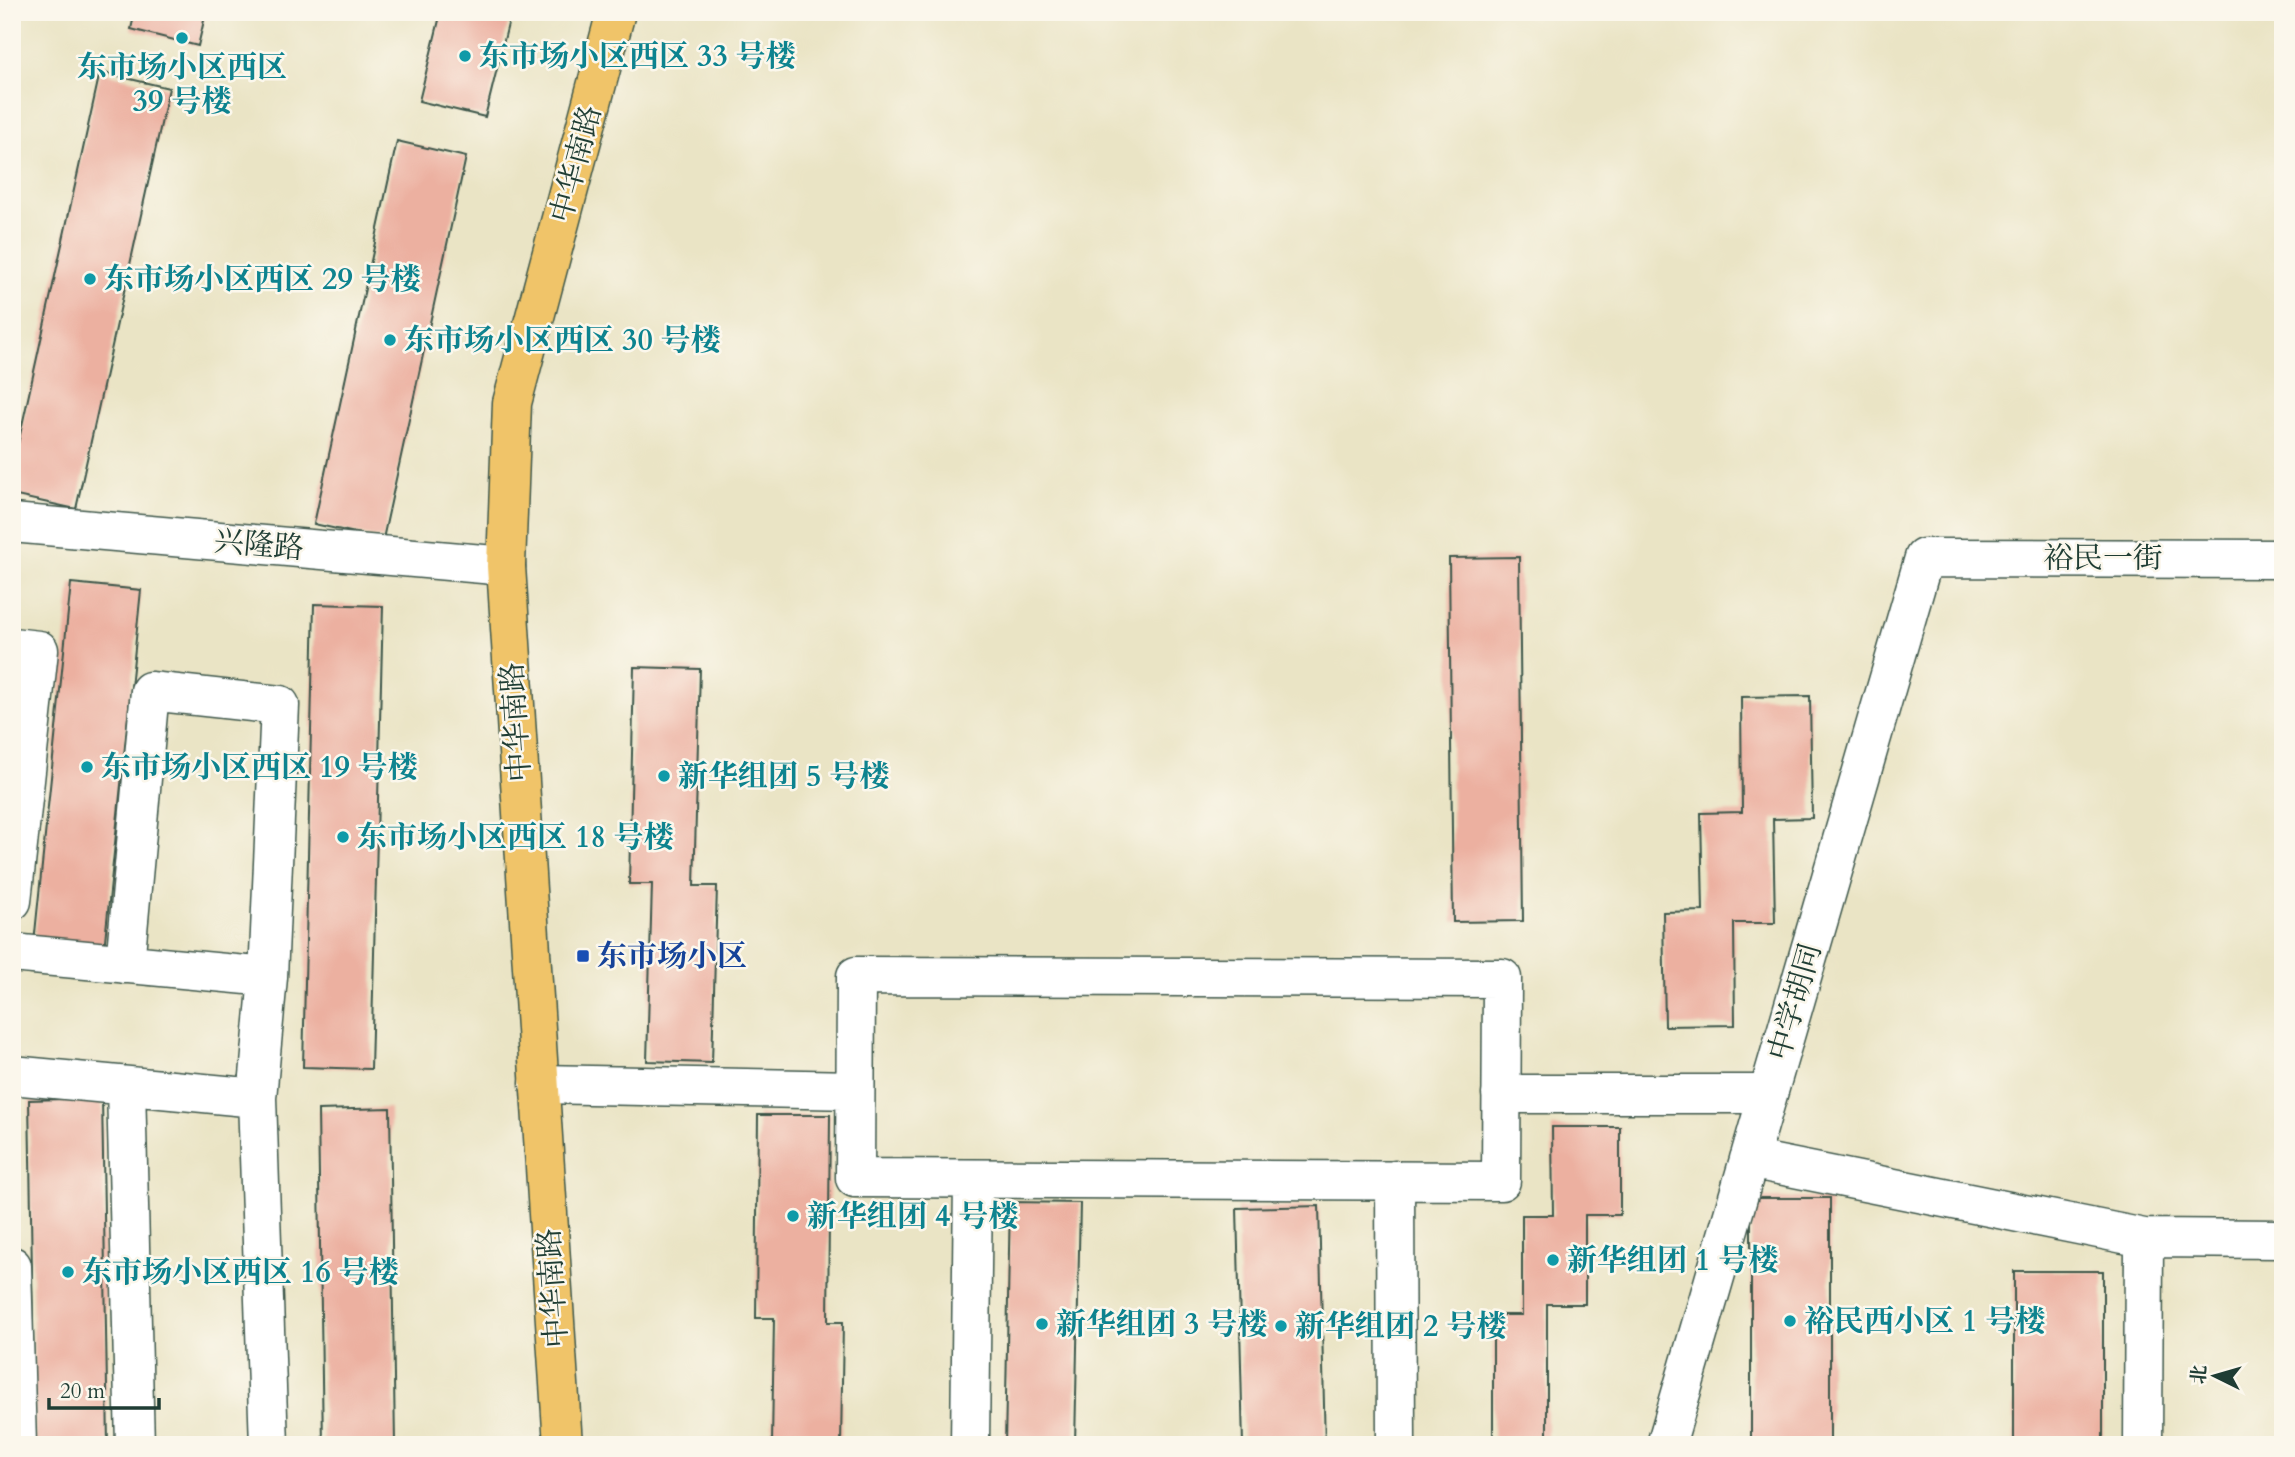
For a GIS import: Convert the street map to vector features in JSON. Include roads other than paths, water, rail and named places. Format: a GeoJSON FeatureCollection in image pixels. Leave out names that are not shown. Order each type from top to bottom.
{"type":"FeatureCollection","features":[{"type":"Feature","properties":{"kind":"main road","name":"中华南路"},"geometry":{"type":"LineString","coordinates":[[563,1445],[506,566],[512,403],[616,12]]}},
{"type":"Feature","properties":{"kind":"street","name":"兴隆路"},"geometry":{"type":"LineString","coordinates":[[12,523],[506,566]]}},
{"type":"Feature","properties":{"kind":"street","name":"裕民一街"},"geometry":{"type":"LineString","coordinates":[[1924,558],[2283,559]]}},
{"type":"Feature","properties":{"kind":"street","name":"中学胡同"},"geometry":{"type":"LineString","coordinates":[[1666,1445],[1924,558]]}},
{"type":"Feature","properties":{"kind":"street"},"geometry":{"type":"LineString","coordinates":[[12,647],[39,650],[12,901]]}},
{"type":"Feature","properties":{"kind":"street"},"geometry":{"type":"LineString","coordinates":[[125,964],[150,691],[280,705],[268,977],[257,1098],[269,1445]]}},
{"type":"Feature","properties":{"kind":"street"},"geometry":{"type":"LineString","coordinates":[[12,953],[268,977]]}},
{"type":"Feature","properties":{"kind":"street"},"geometry":{"type":"LineString","coordinates":[[856,976],[1502,978],[1501,1094],[1501,1181],[855,1178],[856,976]]}},
{"type":"Feature","properties":{"kind":"street"},"geometry":{"type":"LineString","coordinates":[[12,1075],[257,1098]]}},
{"type":"Feature","properties":{"kind":"street"},"geometry":{"type":"LineString","coordinates":[[540,1084],[855,1090]]}},
{"type":"Feature","properties":{"kind":"street"},"geometry":{"type":"LineString","coordinates":[[126,1086],[135,1445]]}},
{"type":"Feature","properties":{"kind":"street"},"geometry":{"type":"LineString","coordinates":[[1501,1094],[1768,1094]]}},
{"type":"Feature","properties":{"kind":"street"},"geometry":{"type":"LineString","coordinates":[[1749,1159],[2144,1238],[2283,1239]]}},
{"type":"Feature","properties":{"kind":"street"},"geometry":{"type":"LineString","coordinates":[[970,1445],[973,1179]]}},
{"type":"Feature","properties":{"kind":"street"},"geometry":{"type":"LineString","coordinates":[[1395,1180],[1396,1445]]}},
{"type":"Feature","properties":{"kind":"street"},"geometry":{"type":"LineString","coordinates":[[2143,1445],[2144,1238]]}},
{"type":"Feature","properties":{"kind":"street"},"geometry":{"type":"LineString","coordinates":[[12,1266],[17,1445]]}},
{"type":"Feature","properties":{"kind":"place","name":"东市场小区西区 39 号楼"},"geometry":{"type":"Point","coordinates":[182,38]}},
{"type":"Feature","properties":{"kind":"place","name":"东市场小区西区 33 号楼"},"geometry":{"type":"Point","coordinates":[465,56]}},
{"type":"Feature","properties":{"kind":"place","name":"东市场小区西区 29 号楼"},"geometry":{"type":"Point","coordinates":[90,279]}},
{"type":"Feature","properties":{"kind":"place","name":"东市场小区西区 30 号楼"},"geometry":{"type":"Point","coordinates":[390,340]}},
{"type":"Feature","properties":{"kind":"place","name":"东市场小区西区 19 号楼"},"geometry":{"type":"Point","coordinates":[87,767]}},
{"type":"Feature","properties":{"kind":"place","name":"新华组团 5 号楼"},"geometry":{"type":"Point","coordinates":[664,776]}},
{"type":"Feature","properties":{"kind":"place","name":"东市场小区西区 18 号楼"},"geometry":{"type":"Point","coordinates":[343,837]}},
{"type":"Feature","properties":{"kind":"place","name":"东市场小区"},"geometry":{"type":"Point","coordinates":[583,956]}},
{"type":"Feature","properties":{"kind":"place","name":"新华组团 4 号楼"},"geometry":{"type":"Point","coordinates":[793,1216]}},
{"type":"Feature","properties":{"kind":"place","name":"新华组团 1 号楼"},"geometry":{"type":"Point","coordinates":[1553,1260]}},
{"type":"Feature","properties":{"kind":"place","name":"东市场小区西区 16 号楼"},"geometry":{"type":"Point","coordinates":[68,1272]}},
{"type":"Feature","properties":{"kind":"place","name":"裕民西小区 1 号楼"},"geometry":{"type":"Point","coordinates":[1790,1321]}},
{"type":"Feature","properties":{"kind":"place","name":"新华组团 3 号楼"},"geometry":{"type":"Point","coordinates":[1042,1324]}},
{"type":"Feature","properties":{"kind":"place","name":"新华组团 2 号楼"},"geometry":{"type":"Point","coordinates":[1281,1326]}}]}
